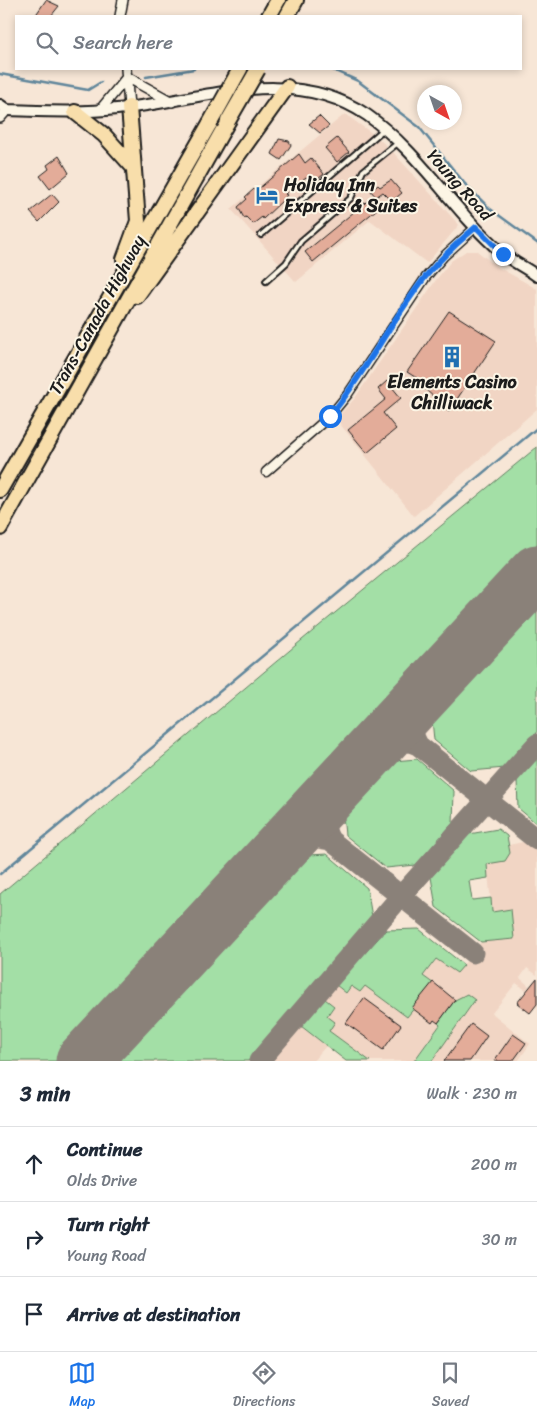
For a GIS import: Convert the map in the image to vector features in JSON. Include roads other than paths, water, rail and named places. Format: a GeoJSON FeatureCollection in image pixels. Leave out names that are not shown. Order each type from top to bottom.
{"type":"FeatureCollection","features":[{"type":"Feature","properties":{"kind":"highway"},"geometry":{"type":"LineString","coordinates":[[270,15],[278,0]]}},
{"type":"Feature","properties":{"kind":"highway"},"geometry":{"type":"LineString","coordinates":[[288,15],[296,0]]}},
{"type":"Feature","properties":{"kind":"highway","name":"Trans-Canada Highway"},"geometry":{"type":"LineString","coordinates":[[0,490],[239,70]]}},
{"type":"Feature","properties":{"kind":"highway","name":"Trans-Canada Highway"},"geometry":{"type":"LineString","coordinates":[[0,528],[257,70]]}},
{"type":"Feature","properties":{"kind":"highway"},"geometry":{"type":"LineString","coordinates":[[69,405],[130,307],[287,87]]}},
{"type":"Feature","properties":{"kind":"highway"},"geometry":{"type":"LineString","coordinates":[[53,396],[126,256],[138,221],[129,108]]}},
{"type":"Feature","properties":{"kind":"highway"},"geometry":{"type":"LineString","coordinates":[[75,112],[104,134],[133,167]]}},
{"type":"Feature","properties":{"kind":"main road","name":"Young Road"},"geometry":{"type":"LineString","coordinates":[[2,111],[75,112],[129,108],[253,88],[287,87],[310,90],[331,96],[351,106],[399,142],[503,254],[537,276]]}},
{"type":"Feature","properties":{"kind":"street"},"geometry":{"type":"LineString","coordinates":[[120,15],[123,0]]}},
{"type":"Feature","properties":{"kind":"street"},"geometry":{"type":"LineString","coordinates":[[126,73],[172,102]]}},
{"type":"Feature","properties":{"kind":"street"},"geometry":{"type":"LineString","coordinates":[[126,73],[129,108]]}},
{"type":"Feature","properties":{"kind":"street"},"geometry":{"type":"LineString","coordinates":[[100,110],[126,73]]}},
{"type":"Feature","properties":{"kind":"street"},"geometry":{"type":"LineString","coordinates":[[266,472],[330,416],[348,394],[426,277],[449,251],[476,227]]}},
{"type":"Feature","properties":{"kind":"lane"},"geometry":{"type":"LineString","coordinates":[[260,234],[384,129]]}},
{"type":"Feature","properties":{"kind":"lane"},"geometry":{"type":"LineString","coordinates":[[266,281],[286,263],[301,241],[351,198],[363,171],[399,142]]}},
{"type":"Feature","properties":{"kind":"waterway"},"geometry":{"type":"LineString","coordinates":[[146,77],[188,70]]}},
{"type":"Feature","properties":{"kind":"waterway"},"geometry":{"type":"LineString","coordinates":[[333,70],[358,81],[419,127],[465,184],[489,208],[537,243]]}},
{"type":"Feature","properties":{"kind":"waterway"},"geometry":{"type":"LineString","coordinates":[[0,74],[88,90],[101,82]]}},
{"type":"Feature","properties":{"kind":"waterway"},"geometry":{"type":"LineString","coordinates":[[0,874],[537,428]]}},
{"type":"Feature","properties":{"kind":"place","name":"Holiday Inn Express & Suites"},"geometry":{"type":"Point","coordinates":[267,195]}},
{"type":"Feature","properties":{"kind":"place","name":"Elements Casino Chilliwack"},"geometry":{"type":"Point","coordinates":[452,357]}}]}
